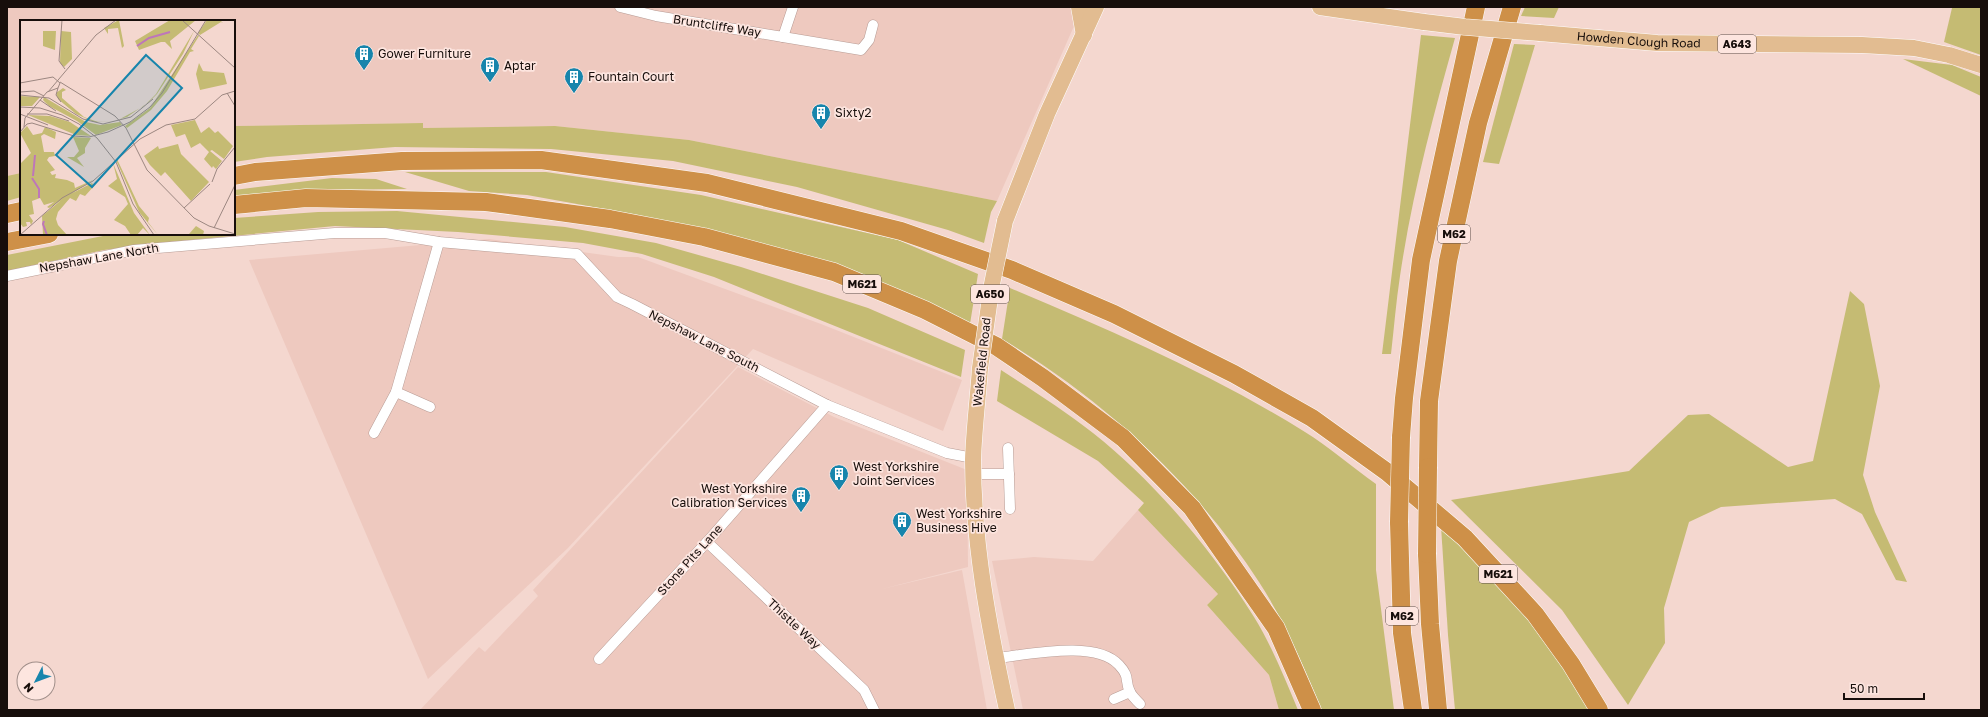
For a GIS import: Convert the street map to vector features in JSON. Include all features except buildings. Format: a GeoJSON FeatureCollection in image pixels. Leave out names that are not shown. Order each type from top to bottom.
{"type":"FeatureCollection","features":[{"type":"Feature","properties":{"kind":"highway","name":"M62"},"geometry":{"type":"LineString","coordinates":[[1413,710],[1402,633],[1399,522],[1401,437],[1404,398],[1421,260],[1476,7]]}},
{"type":"Feature","properties":{"kind":"highway","name":"M62"},"geometry":{"type":"LineString","coordinates":[[1438,710],[1430,624],[1427,554],[1429,400],[1448,261],[1478,124],[1512,7]]}},
{"type":"Feature","properties":{"kind":"highway","name":"M621"},"geometry":{"type":"LineString","coordinates":[[235,176],[255,172],[402,161],[541,160],[707,183],[902,231],[1012,270],[1114,314],[1234,374],[1312,418],[1381,468],[1465,538],[1535,614],[1571,664],[1600,710]]}},
{"type":"Feature","properties":{"kind":"highway","name":"M621"},"geometry":{"type":"LineString","coordinates":[[235,205],[306,198],[486,202],[610,219],[704,237],[834,272],[925,310],[996,346],[1043,378],[1123,438],[1192,508],[1276,628],[1312,710]]}},
{"type":"Feature","properties":{"kind":"highway"},"geometry":{"type":"LineString","coordinates":[[7,214],[20,211]]}},
{"type":"Feature","properties":{"kind":"highway"},"geometry":{"type":"LineString","coordinates":[[7,242],[44,235]]}},
{"type":"Feature","properties":{"kind":"highway"},"geometry":{"type":"LineString","coordinates":[[1402,633],[1408,710]]}},
{"type":"Feature","properties":{"kind":"main road"},"geometry":{"type":"LineString","coordinates":[[1079,7],[1084,35]]}},
{"type":"Feature","properties":{"kind":"main road","name":"Wakefield Road"},"geometry":{"type":"LineString","coordinates":[[1008,710],[986,611],[977,534],[974,466],[980,368],[992,284],[1005,221],[1047,114],[1096,7]]}},
{"type":"Feature","properties":{"kind":"main road","name":"Howden Clough Road"},"geometry":{"type":"LineString","coordinates":[[1320,7],[1465,28],[1540,33],[1658,44],[1862,45],[1914,48],[1949,55],[1981,65]]}},
{"type":"Feature","properties":{"kind":"street","name":"Bruntcliffe Way"},"geometry":{"type":"LineString","coordinates":[[620,7],[656,16],[784,36],[861,50],[869,40],[873,25]]}},
{"type":"Feature","properties":{"kind":"street"},"geometry":{"type":"LineString","coordinates":[[784,36],[793,7]]}},
{"type":"Feature","properties":{"kind":"street","name":"Nepshaw Lane South"},"geometry":{"type":"LineString","coordinates":[[287,236],[335,232],[385,233],[439,242],[577,254],[617,297],[827,405],[947,453],[974,466],[1010,474]]}},
{"type":"Feature","properties":{"kind":"street","name":"Nepshaw Lane North"},"geometry":{"type":"LineString","coordinates":[[7,276],[134,250],[229,243],[287,236]]}},
{"type":"Feature","properties":{"kind":"street"},"geometry":{"type":"LineString","coordinates":[[374,433],[396,392],[439,242]]}},
{"type":"Feature","properties":{"kind":"street"},"geometry":{"type":"LineString","coordinates":[[396,392],[430,407]]}},
{"type":"Feature","properties":{"kind":"street","name":"Stone Pits Lane"},"geometry":{"type":"LineString","coordinates":[[599,659],[707,542],[827,405]]}},
{"type":"Feature","properties":{"kind":"street"},"geometry":{"type":"LineString","coordinates":[[1008,448],[1010,508]]}},
{"type":"Feature","properties":{"kind":"street","name":"Thistle Way"},"geometry":{"type":"LineString","coordinates":[[707,542],[864,690],[874,710]]}},
{"type":"Feature","properties":{"kind":"street"},"geometry":{"type":"LineString","coordinates":[[996,658],[1061,651],[1097,652],[1117,663],[1128,675],[1130,692],[1140,704]]}},
{"type":"Feature","properties":{"kind":"street"},"geometry":{"type":"LineString","coordinates":[[1114,699],[1130,692]]}},
{"type":"Feature","properties":{"kind":"shaded area"},"geometry":{"type":"Polygon","coordinates":[[[7,7],[1072,7],[1074,26],[997,201],[689,140],[555,126],[423,128],[423,123],[235,126],[235,20],[20,20],[20,173],[7,176],[7,7]]]}},
{"type":"Feature","properties":{"kind":"shaded area"},"geometry":{"type":"Polygon","coordinates":[[[1525,7],[1559,7],[1554,18],[1521,16],[1525,7]]]}},
{"type":"Feature","properties":{"kind":"shaded area"},"geometry":{"type":"Polygon","coordinates":[[[1981,7],[1981,55],[1944,42],[1952,8],[1981,7]]]}},
{"type":"Feature","properties":{"kind":"shaded area"},"geometry":{"type":"Polygon","coordinates":[[[1421,35],[1455,38],[1431,126],[1417,186],[1405,246],[1391,354],[1382,354],[1421,35]]]}},
{"type":"Feature","properties":{"kind":"shaded area"},"geometry":{"type":"Polygon","coordinates":[[[1514,44],[1535,45],[1499,164],[1483,162],[1514,44]]]}},
{"type":"Feature","properties":{"kind":"shaded area"},"geometry":{"type":"Polygon","coordinates":[[[1903,59],[1952,65],[1981,77],[1981,96],[1903,59]]]}},
{"type":"Feature","properties":{"kind":"shaded area"},"geometry":{"type":"Polygon","coordinates":[[[423,123],[423,128],[555,126],[689,140],[997,201],[991,212],[984,243],[948,230],[797,187],[673,161],[551,149],[395,147],[267,157],[235,162],[235,126],[423,123]]]}},
{"type":"Feature","properties":{"kind":"shaded area"},"geometry":{"type":"Polygon","coordinates":[[[405,172],[546,172],[701,195],[898,240],[978,274],[970,324],[752,244],[638,215],[527,195],[469,191],[405,172]]]}},
{"type":"Feature","properties":{"kind":"shaded area"},"geometry":{"type":"Polygon","coordinates":[[[20,173],[20,197],[7,201],[7,176],[20,173]]]}},
{"type":"Feature","properties":{"kind":"shaded area"},"geometry":{"type":"Polygon","coordinates":[[[332,178],[376,179],[407,189],[302,190],[235,196],[235,190],[332,178]]]}},
{"type":"Feature","properties":{"kind":"shaded area"},"geometry":{"type":"Polygon","coordinates":[[[397,211],[565,227],[656,243],[741,267],[868,308],[965,350],[961,377],[714,277],[642,254],[583,243],[458,232],[335,226],[159,243],[104,250],[7,271],[7,255],[108,235],[235,235],[235,218],[318,212],[397,211]]]}},
{"type":"Feature","properties":{"kind":"shaded area"},"geometry":{"type":"Polygon","coordinates":[[[489,239],[618,257],[638,257],[821,324],[962,380],[943,431],[753,349],[568,548],[428,679],[249,260],[489,239]]]}},
{"type":"Feature","properties":{"kind":"shaded area"},"geometry":{"type":"Polygon","coordinates":[[[1010,288],[1160,354],[1234,391],[1305,432],[1376,484],[1376,570],[1394,710],[1322,710],[1294,645],[1268,597],[1234,546],[1206,511],[1145,446],[1111,417],[1040,363],[1002,339],[1010,288]]]}},
{"type":"Feature","properties":{"kind":"shaded area"},"geometry":{"type":"Polygon","coordinates":[[[1850,291],[1864,304],[1880,386],[1863,475],[1875,512],[1907,582],[1896,580],[1862,514],[1835,499],[1721,507],[1689,522],[1664,608],[1665,643],[1628,705],[1562,610],[1451,500],[1629,471],[1688,415],[1709,414],[1788,467],[1813,461],[1850,291]]]}},
{"type":"Feature","properties":{"kind":"shaded area"},"geometry":{"type":"Polygon","coordinates":[[[738,367],[834,417],[967,470],[968,567],[882,589],[962,570],[987,710],[420,710],[479,647],[485,652],[538,596],[533,590],[738,367]]]}},
{"type":"Feature","properties":{"kind":"shaded area"},"geometry":{"type":"Polygon","coordinates":[[[1001,370],[1059,408],[1093,433],[1138,473],[1181,518],[1220,567],[1261,628],[1298,710],[1279,710],[1269,675],[1207,605],[1218,594],[1138,510],[1144,503],[1098,461],[997,401],[1001,370]]]}},
{"type":"Feature","properties":{"kind":"shaded area"},"geometry":{"type":"Polygon","coordinates":[[[1138,510],[1218,594],[1207,605],[1269,675],[1279,710],[1023,710],[992,561],[1034,557],[1093,561],[1138,510]]]}},
{"type":"Feature","properties":{"kind":"shaded area"},"geometry":{"type":"Polygon","coordinates":[[[1441,526],[1483,568],[1522,612],[1558,660],[1574,684],[1588,710],[1455,710],[1448,635],[1441,526]]]}},
{"type":"Feature","properties":{"kind":"place","name":"Gower Furniture"},"geometry":{"type":"Point","coordinates":[364,71]}},
{"type":"Feature","properties":{"kind":"place","name":"Aptar"},"geometry":{"type":"Point","coordinates":[490,83]}},
{"type":"Feature","properties":{"kind":"place","name":"Fountain Court"},"geometry":{"type":"Point","coordinates":[574,94]}},
{"type":"Feature","properties":{"kind":"place","name":"Sixty2"},"geometry":{"type":"Point","coordinates":[821,130]}},
{"type":"Feature","properties":{"kind":"place","name":"West Yorkshire Joint Services"},"geometry":{"type":"Point","coordinates":[839,491]}},
{"type":"Feature","properties":{"kind":"place","name":"West Yorkshire Calibration Services"},"geometry":{"type":"Point","coordinates":[801,513]}},
{"type":"Feature","properties":{"kind":"place","name":"West Yorkshire Business Hive"},"geometry":{"type":"Point","coordinates":[902,538]}}]}
